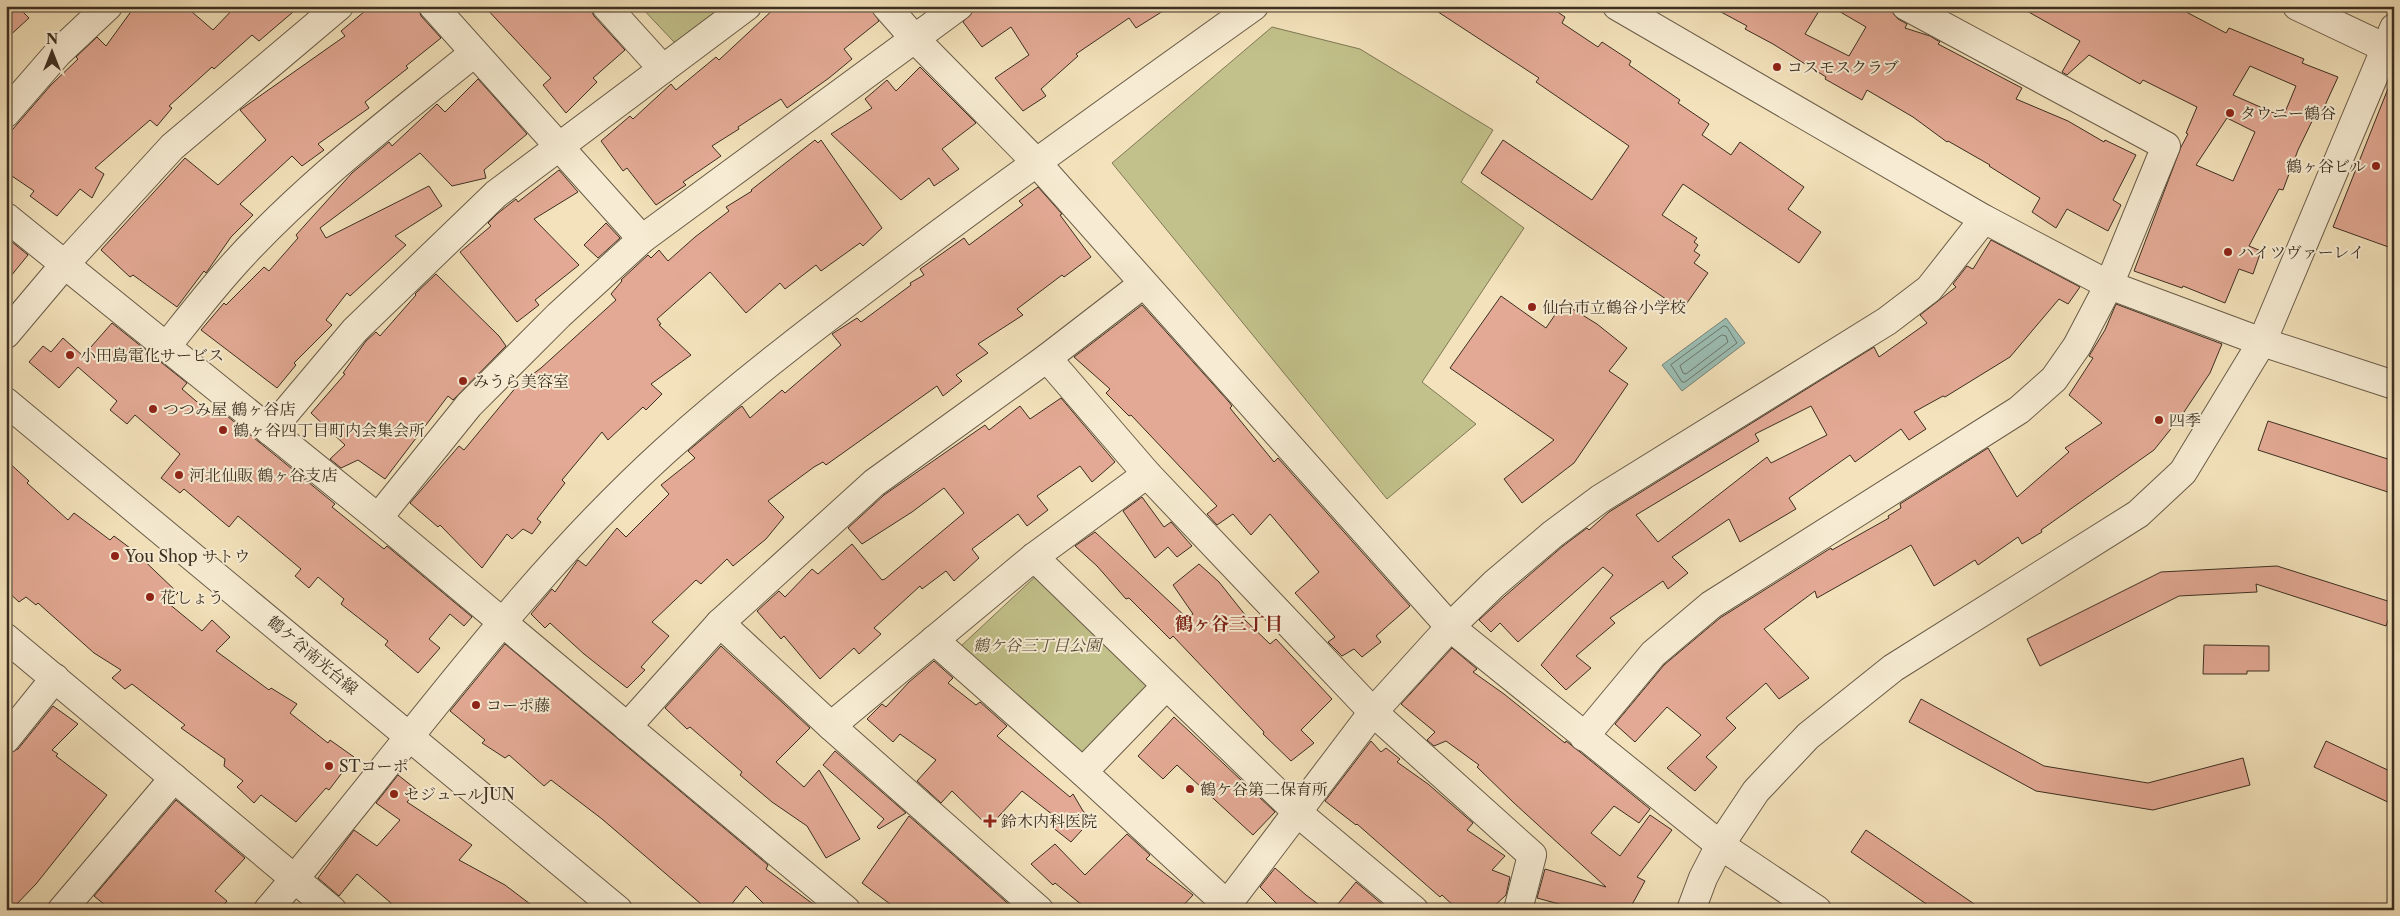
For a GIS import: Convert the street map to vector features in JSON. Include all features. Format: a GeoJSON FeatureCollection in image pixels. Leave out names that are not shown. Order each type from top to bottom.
{"type":"FeatureCollection","features":[{"type":"Feature","properties":{"kind":"street"},"geometry":{"type":"LineString","coordinates":[[6,113],[58,53],[108,6]]}},
{"type":"Feature","properties":{"kind":"street"},"geometry":{"type":"LineString","coordinates":[[6,334],[64,264],[172,147],[340,6]]}},
{"type":"Feature","properties":{"kind":"street"},"geometry":{"type":"LineString","coordinates":[[433,6],[642,238]]}},
{"type":"Feature","properties":{"kind":"street"},"geometry":{"type":"LineString","coordinates":[[606,6],[663,69]]}},
{"type":"Feature","properties":{"kind":"street"},"geometry":{"type":"LineString","coordinates":[[270,431],[355,330],[429,256],[496,194],[747,6]]}},
{"type":"Feature","properties":{"kind":"street"},"geometry":{"type":"LineString","coordinates":[[886,6],[915,39],[1036,162],[1450,627],[1720,845],[1817,910]]}},
{"type":"Feature","properties":{"kind":"street"},"geometry":{"type":"LineString","coordinates":[[378,518],[469,405],[559,315],[642,238],[959,6]]}},
{"type":"Feature","properties":{"kind":"street"},"geometry":{"type":"LineString","coordinates":[[268,910],[501,623],[569,546],[680,438],[784,349],[1036,162],[1254,6]]}},
{"type":"Feature","properties":{"kind":"street"},"geometry":{"type":"LineString","coordinates":[[1617,6],[1984,219],[2109,285],[2262,342],[2394,385]]}},
{"type":"Feature","properties":{"kind":"street"},"geometry":{"type":"LineString","coordinates":[[1584,737],[1653,654],[1711,605],[2019,410],[2054,379],[2077,346],[2109,285],[2166,146],[1944,15],[1906,6]]}},
{"type":"Feature","properties":{"kind":"street"},"geometry":{"type":"LineString","coordinates":[[1691,910],[1703,878],[1720,845],[1756,791],[1804,741],[1898,666],[2138,514],[2183,472],[2262,342],[2391,43],[2297,6]]}},
{"type":"Feature","properties":{"kind":"street"},"geometry":{"type":"LineString","coordinates":[[166,347],[228,270],[288,210],[372,135],[474,53]]}},
{"type":"Feature","properties":{"kind":"street"},"geometry":{"type":"LineString","coordinates":[[6,217],[378,518],[501,623],[846,910]]}},
{"type":"Feature","properties":{"kind":"street"},"geometry":{"type":"LineString","coordinates":[[934,640],[1083,772],[1228,908],[1373,712],[1450,627],[1494,584],[1553,534],[1600,499],[1887,321],[1929,288],[1984,219]]}},
{"type":"Feature","properties":{"kind":"street"},"geometry":{"type":"LineString","coordinates":[[627,727],[720,623],[874,483],[1047,358],[1143,284]]}},
{"type":"Feature","properties":{"kind":"street"},"geometry":{"type":"LineString","coordinates":[[1047,358],[1147,474],[1373,712],[1532,854],[1518,910]]}},
{"type":"Feature","properties":{"kind":"street","name":"鶴ケ谷南光台線"},"geometry":{"type":"LineString","coordinates":[[6,402],[411,736],[618,910]]}},
{"type":"Feature","properties":{"kind":"street"},"geometry":{"type":"LineString","coordinates":[[830,726],[1034,557],[1147,474]]}},
{"type":"Feature","properties":{"kind":"street"},"geometry":{"type":"LineString","coordinates":[[1034,557],[1298,813],[1414,910]]}},
{"type":"Feature","properties":{"kind":"street"},"geometry":{"type":"LineString","coordinates":[[720,623],[830,726],[1039,910]]}},
{"type":"Feature","properties":{"kind":"street"},"geometry":{"type":"LineString","coordinates":[[6,638],[332,910]]}},
{"type":"Feature","properties":{"kind":"street"},"geometry":{"type":"LineString","coordinates":[[6,739],[55,678]]}},
{"type":"Feature","properties":{"kind":"street"},"geometry":{"type":"LineString","coordinates":[[1083,772],[1165,686]]}},
{"type":"Feature","properties":{"kind":"street"},"geometry":{"type":"LineString","coordinates":[[62,910],[174,778]]}},
{"type":"Feature","properties":{"kind":"green space"},"geometry":{"type":"Polygon","coordinates":[[[640,6],[723,6],[675,43],[640,6]]]}},
{"type":"Feature","properties":{"kind":"green space"},"geometry":{"type":"Polygon","coordinates":[[[1272,27],[1360,49],[1493,130],[1461,182],[1524,228],[1422,382],[1476,424],[1387,499],[1112,163],[1272,27]]]}},
{"type":"Feature","properties":{"kind":"green space","name":"鶴ケ谷三丁目公園"},"geometry":{"type":"Polygon","coordinates":[[[1038,574],[1153,690],[1087,756],[960,647],[1038,574]]]}},
{"type":"Feature","properties":{"kind":"water"},"geometry":{"type":"Polygon","coordinates":[[[1726,318],[1745,343],[1682,391],[1662,365],[1726,318]]]}},
{"type":"Feature","properties":{"kind":"building"},"geometry":{"type":"Polygon","coordinates":[[[6,6],[17,6],[29,18],[6,39],[6,6]]]}},
{"type":"Feature","properties":{"kind":"building"},"geometry":{"type":"Polygon","coordinates":[[[135,6],[185,6],[213,30],[236,6],[300,6],[259,41],[252,35],[214,69],[212,67],[169,106],[172,108],[157,126],[150,120],[95,168],[104,174],[92,198],[80,189],[57,216],[30,196],[34,191],[6,172],[6,137],[51,85],[78,59],[76,57],[97,37],[106,46],[135,6]]]}},
{"type":"Feature","properties":{"kind":"building"},"geometry":{"type":"Polygon","coordinates":[[[371,6],[418,6],[421,16],[441,38],[406,66],[408,68],[365,102],[369,108],[318,144],[324,150],[302,166],[292,156],[240,204],[253,215],[231,237],[206,273],[204,271],[177,307],[133,275],[130,277],[101,250],[185,158],[218,185],[266,140],[240,110],[345,36],[341,31],[371,6]]]}},
{"type":"Feature","properties":{"kind":"building"},"geometry":{"type":"Polygon","coordinates":[[[484,6],[589,6],[594,16],[625,50],[593,78],[597,82],[566,113],[543,85],[551,78],[484,6]]]}},
{"type":"Feature","properties":{"kind":"building"},"geometry":{"type":"Polygon","coordinates":[[[777,6],[870,6],[879,21],[844,49],[852,59],[829,78],[787,108],[781,99],[712,146],[721,156],[683,182],[686,185],[656,205],[627,168],[623,171],[601,141],[630,116],[633,119],[671,84],[676,90],[716,57],[719,60],[777,6]]]}},
{"type":"Feature","properties":{"kind":"building"},"geometry":{"type":"Polygon","coordinates":[[[976,6],[1171,6],[1136,28],[1129,18],[1076,54],[1078,56],[1041,89],[1046,96],[1023,111],[995,78],[1029,55],[1011,27],[982,47],[963,22],[976,6]]]}},
{"type":"Feature","properties":{"kind":"building"},"geometry":{"type":"Polygon","coordinates":[[[1429,6],[1549,6],[1565,17],[1562,23],[1598,47],[1602,42],[1631,61],[1629,65],[1680,100],[1678,103],[1709,124],[1702,135],[1731,155],[1740,142],[1804,187],[1788,209],[1821,232],[1799,263],[1683,184],[1662,215],[1697,238],[1694,242],[1698,245],[1694,251],[1700,255],[1694,263],[1708,273],[1682,310],[1481,173],[1503,140],[1592,200],[1629,146],[1536,82],[1539,78],[1429,6]]]}},
{"type":"Feature","properties":{"kind":"building"},"geometry":{"type":"Polygon","coordinates":[[[1710,6],[1822,6],[1805,34],[1849,56],[1866,27],[1830,6],[1880,6],[1892,12],[1898,19],[1907,24],[1905,28],[1930,36],[1940,42],[1938,44],[2022,88],[2016,99],[2068,121],[2104,142],[2105,140],[2136,155],[2113,200],[2121,205],[2108,231],[2067,209],[2056,228],[2032,212],[2040,198],[1990,165],[1947,142],[1913,117],[1867,90],[1862,100],[1825,79],[1826,77],[1745,29],[1747,26],[1710,6]]]}},
{"type":"Feature","properties":{"kind":"building"},"geometry":{"type":"Polygon","coordinates":[[[2018,6],[2175,6],[2226,33],[2229,28],[2304,59],[2302,63],[2338,77],[2321,114],[2316,113],[2298,150],[2283,190],[2279,189],[2249,246],[2261,251],[2253,274],[2239,269],[2225,303],[2183,286],[2182,288],[2134,271],[2197,107],[2143,80],[2140,84],[2089,55],[2067,75],[2062,72],[2080,41],[2018,6]],[[2250,66],[2233,95],[2283,117],[2296,86],[2250,66]],[[2227,118],[2196,165],[2233,181],[2255,132],[2227,118]]]}},
{"type":"Feature","properties":{"kind":"building"},"geometry":{"type":"Polygon","coordinates":[[[920,67],[976,123],[942,149],[959,169],[934,186],[929,178],[901,200],[831,134],[872,108],[865,99],[887,80],[896,91],[920,67]]]}},
{"type":"Feature","properties":{"kind":"building","name":"鶴ヶ谷ビル"},"geometry":{"type":"Polygon","coordinates":[[[2394,77],[2394,249],[2333,227],[2394,77]]]}},
{"type":"Feature","properties":{"kind":"building"},"geometry":{"type":"Polygon","coordinates":[[[478,79],[527,134],[484,170],[486,178],[452,186],[420,153],[320,228],[326,238],[429,186],[442,206],[395,236],[406,245],[350,296],[347,293],[326,320],[332,325],[294,363],[296,365],[277,388],[201,330],[224,303],[226,305],[264,267],[269,271],[298,238],[296,235],[352,173],[389,142],[392,146],[437,104],[445,112],[478,79]]]}},
{"type":"Feature","properties":{"kind":"building"},"geometry":{"type":"Polygon","coordinates":[[[815,140],[818,143],[821,140],[882,228],[863,246],[860,243],[821,271],[816,265],[785,289],[780,283],[746,313],[710,272],[657,319],[661,324],[659,325],[691,355],[651,384],[662,394],[646,410],[643,407],[608,440],[602,432],[562,480],[565,483],[537,519],[541,522],[532,534],[523,529],[512,539],[507,534],[482,568],[440,525],[438,527],[410,503],[459,446],[464,450],[517,386],[541,368],[616,300],[611,294],[621,280],[648,255],[651,258],[659,250],[668,261],[729,211],[726,207],[752,191],[815,140]]]}},
{"type":"Feature","properties":{"kind":"building"},"geometry":{"type":"Polygon","coordinates":[[[559,170],[578,192],[534,219],[579,265],[535,300],[539,305],[517,322],[460,252],[491,226],[488,223],[497,214],[516,199],[518,202],[559,170]]]}},
{"type":"Feature","properties":{"kind":"building"},"geometry":{"type":"Polygon","coordinates":[[[1038,187],[1062,214],[1060,215],[1091,257],[1064,277],[1062,275],[1017,309],[1023,315],[978,344],[988,353],[956,375],[962,381],[943,396],[937,386],[826,465],[823,462],[814,467],[768,501],[784,517],[766,539],[733,566],[727,559],[701,584],[696,580],[652,622],[669,636],[641,667],[645,670],[627,688],[584,654],[550,623],[545,628],[531,614],[552,589],[555,592],[578,560],[586,566],[617,528],[626,537],[669,494],[661,485],[695,458],[688,451],[742,406],[750,418],[782,390],[785,393],[841,345],[832,334],[857,318],[861,322],[911,285],[910,283],[924,275],[920,269],[964,238],[969,245],[1023,205],[1019,201],[1038,187]]]}},
{"type":"Feature","properties":{"kind":"building"},"geometry":{"type":"Polygon","coordinates":[[[606,223],[620,238],[598,258],[584,245],[606,223]]]}},
{"type":"Feature","properties":{"kind":"building"},"geometry":{"type":"Polygon","coordinates":[[[6,237],[28,255],[6,282],[6,237]]]}},
{"type":"Feature","properties":{"kind":"building"},"geometry":{"type":"Polygon","coordinates":[[[1991,240],[2080,287],[2068,304],[2059,299],[2010,357],[1945,397],[1943,396],[1914,412],[1926,429],[1909,440],[1901,429],[1855,462],[1850,455],[1789,498],[1796,509],[1740,542],[1729,519],[1672,557],[1688,573],[1668,589],[1663,581],[1610,618],[1615,623],[1576,656],[1591,668],[1566,690],[1541,665],[1613,575],[1603,567],[1518,642],[1500,623],[1491,632],[1479,620],[1563,546],[1587,528],[1589,530],[1609,512],[1874,347],[1879,357],[1927,323],[1920,315],[1956,287],[1953,284],[1967,266],[1973,269],[1991,240]],[[1811,406],[1755,434],[1759,441],[1636,515],[1658,542],[1767,457],[1771,463],[1827,435],[1811,406]]]}},
{"type":"Feature","properties":{"kind":"building"},"geometry":{"type":"Polygon","coordinates":[[[436,274],[499,336],[506,346],[453,400],[448,396],[385,479],[358,460],[341,468],[330,459],[345,445],[311,413],[345,374],[343,373],[366,341],[376,332],[380,336],[415,294],[436,274]]]}},
{"type":"Feature","properties":{"kind":"building"},"geometry":{"type":"Polygon","coordinates":[[[1501,296],[1546,328],[1563,303],[1597,324],[1627,348],[1609,371],[1628,384],[1574,463],[1522,503],[1504,479],[1554,440],[1450,368],[1501,296]]]}},
{"type":"Feature","properties":{"kind":"building"},"geometry":{"type":"Polygon","coordinates":[[[2116,304],[2222,344],[2210,373],[2182,415],[2154,450],[2041,530],[2042,532],[2022,544],[2018,537],[1978,565],[1975,560],[1934,586],[1911,545],[1817,598],[1815,591],[1764,629],[1809,678],[1779,699],[1766,683],[1726,718],[1736,728],[1706,757],[1717,767],[1695,791],[1667,768],[1701,735],[1667,707],[1635,742],[1615,724],[1664,665],[1720,618],[1831,548],[1832,550],[1889,518],[1888,516],[1901,508],[1900,504],[1988,448],[2017,497],[2069,452],[2065,448],[2102,423],[2069,395],[2093,358],[2089,356],[2105,330],[2116,304]]]}},
{"type":"Feature","properties":{"kind":"building"},"geometry":{"type":"Polygon","coordinates":[[[1142,305],[1229,402],[1232,406],[1230,408],[1274,462],[1278,458],[1410,606],[1376,636],[1381,642],[1362,657],[1354,649],[1342,656],[1328,642],[1335,637],[1295,593],[1319,572],[1270,514],[1251,535],[1233,514],[1217,525],[1207,514],[1217,506],[1131,415],[1129,416],[1106,393],[1110,389],[1074,357],[1142,305]]]}},
{"type":"Feature","properties":{"kind":"building"},"geometry":{"type":"Polygon","coordinates":[[[112,323],[187,383],[182,389],[210,413],[216,407],[335,504],[332,507],[384,549],[387,546],[472,617],[464,626],[450,614],[429,639],[440,648],[418,673],[385,645],[388,641],[341,604],[344,599],[318,577],[309,588],[295,576],[301,569],[238,516],[229,527],[184,489],[180,493],[161,478],[180,454],[135,415],[127,424],[110,410],[117,401],[78,367],[59,388],[29,362],[43,346],[51,352],[63,338],[83,356],[112,323]]]}},
{"type":"Feature","properties":{"kind":"building"},"geometry":{"type":"Polygon","coordinates":[[[1061,398],[1115,462],[1092,482],[1080,466],[1037,496],[1048,510],[1027,526],[1018,514],[972,549],[979,558],[954,581],[946,571],[922,589],[920,586],[874,628],[881,634],[859,654],[854,648],[820,679],[784,636],[781,639],[757,611],[779,591],[785,597],[812,569],[818,574],[852,544],[882,580],[885,579],[964,513],[944,488],[912,512],[862,544],[848,528],[884,495],[985,425],[989,430],[1020,406],[1030,419],[1061,398]]]}},
{"type":"Feature","properties":{"kind":"building"},"geometry":{"type":"Polygon","coordinates":[[[2268,421],[2394,461],[2394,494],[2258,450],[2268,421]]]}},
{"type":"Feature","properties":{"kind":"building"},"geometry":{"type":"Polygon","coordinates":[[[6,460],[29,481],[27,483],[68,520],[74,513],[110,540],[114,536],[134,551],[178,593],[168,603],[202,631],[212,620],[230,637],[216,651],[269,690],[271,688],[297,704],[290,713],[328,743],[330,740],[354,757],[329,790],[326,788],[296,822],[261,795],[254,803],[237,787],[243,781],[224,766],[225,759],[181,728],[185,725],[132,684],[125,689],[112,678],[121,670],[94,653],[38,603],[36,605],[26,597],[19,602],[6,590],[6,460]]]}},
{"type":"Feature","properties":{"kind":"building"},"geometry":{"type":"Polygon","coordinates":[[[1142,497],[1164,527],[1171,522],[1192,546],[1177,557],[1168,547],[1155,558],[1123,511],[1142,497]]]}},
{"type":"Feature","properties":{"kind":"building"},"geometry":{"type":"Polygon","coordinates":[[[1095,532],[1187,618],[1193,614],[1173,585],[1199,564],[1219,582],[1246,616],[1243,618],[1270,644],[1276,639],[1332,699],[1301,730],[1314,743],[1291,761],[1263,734],[1264,732],[1173,636],[1170,639],[1129,598],[1126,599],[1097,566],[1075,546],[1095,532]]]}},
{"type":"Feature","properties":{"kind":"building"},"geometry":{"type":"Polygon","coordinates":[[[2277,566],[2394,603],[2386,626],[2256,584],[2257,592],[2179,596],[2040,666],[2027,639],[2161,572],[2277,566]]]}},
{"type":"Feature","properties":{"kind":"building"},"geometry":{"type":"Polygon","coordinates":[[[505,644],[768,865],[766,869],[821,910],[770,910],[746,886],[727,910],[708,910],[602,819],[551,780],[544,786],[509,755],[505,758],[482,743],[485,740],[450,711],[505,644]]]}},
{"type":"Feature","properties":{"kind":"building"},"geometry":{"type":"Polygon","coordinates":[[[2204,645],[2269,646],[2269,671],[2247,671],[2247,674],[2203,674],[2204,645]]]}},
{"type":"Feature","properties":{"kind":"building"},"geometry":{"type":"Polygon","coordinates":[[[721,646],[810,728],[776,762],[804,787],[819,770],[860,839],[826,858],[807,826],[772,802],[740,775],[742,772],[690,727],[687,729],[665,708],[721,646]]]}},
{"type":"Feature","properties":{"kind":"building"},"geometry":{"type":"Polygon","coordinates":[[[1452,648],[1477,669],[1473,672],[1504,694],[1565,743],[1566,741],[1650,809],[1639,823],[1614,806],[1591,833],[1620,856],[1650,815],[1672,830],[1637,877],[1645,881],[1629,910],[1581,910],[1537,898],[1545,869],[1606,887],[1514,803],[1477,767],[1479,765],[1446,741],[1434,746],[1427,740],[1435,732],[1401,704],[1452,648]]]}},
{"type":"Feature","properties":{"kind":"building"},"geometry":{"type":"Polygon","coordinates":[[[934,661],[953,678],[948,683],[976,705],[980,702],[1007,726],[997,736],[1070,797],[1073,794],[1083,811],[1092,819],[1071,842],[1047,823],[1053,815],[1022,791],[989,827],[952,791],[941,803],[917,781],[936,760],[900,734],[893,742],[867,719],[882,704],[886,707],[909,682],[934,661]]]}},
{"type":"Feature","properties":{"kind":"building"},"geometry":{"type":"Polygon","coordinates":[[[1921,699],[2044,766],[2148,783],[2243,758],[2250,785],[2153,810],[2036,791],[1909,722],[1921,699]]]}},
{"type":"Feature","properties":{"kind":"building"},"geometry":{"type":"Polygon","coordinates":[[[53,706],[78,724],[52,750],[58,754],[56,756],[107,795],[36,884],[11,910],[6,910],[6,754],[18,749],[53,706]]]}},
{"type":"Feature","properties":{"kind":"building"},"geometry":{"type":"Polygon","coordinates":[[[1174,717],[1275,812],[1253,835],[1177,765],[1163,779],[1138,756],[1174,717]]]}},
{"type":"Feature","properties":{"kind":"building"},"geometry":{"type":"Polygon","coordinates":[[[1371,741],[1381,752],[1386,748],[1400,759],[1397,762],[1428,784],[1473,823],[1467,830],[1505,856],[1492,870],[1510,877],[1506,895],[1490,910],[1458,910],[1442,895],[1440,897],[1357,824],[1325,801],[1371,741]]]}},
{"type":"Feature","properties":{"kind":"building"},"geometry":{"type":"Polygon","coordinates":[[[2326,741],[2394,773],[2394,805],[2314,767],[2326,741]]]}},
{"type":"Feature","properties":{"kind":"building"},"geometry":{"type":"Polygon","coordinates":[[[835,751],[906,813],[879,829],[877,827],[884,819],[823,765],[835,751]]]}},
{"type":"Feature","properties":{"kind":"building"},"geometry":{"type":"Polygon","coordinates":[[[398,775],[417,790],[407,802],[472,845],[459,860],[505,885],[538,910],[386,910],[391,903],[357,874],[339,896],[318,878],[354,830],[377,846],[400,820],[376,803],[398,775]]]}},
{"type":"Feature","properties":{"kind":"building"},"geometry":{"type":"Polygon","coordinates":[[[176,800],[245,858],[215,891],[227,901],[220,910],[111,910],[94,896],[176,800]]]}},
{"type":"Feature","properties":{"kind":"building"},"geometry":{"type":"Polygon","coordinates":[[[909,816],[1015,910],[898,910],[862,883],[909,816]]]}},
{"type":"Feature","properties":{"kind":"building"},"geometry":{"type":"Polygon","coordinates":[[[1866,830],[1983,910],[1935,910],[1851,852],[1866,830]]]}},
{"type":"Feature","properties":{"kind":"building"},"geometry":{"type":"Polygon","coordinates":[[[1127,834],[1150,855],[1146,859],[1193,895],[1179,910],[1088,910],[1055,883],[1053,885],[1031,864],[1055,844],[1085,875],[1127,834]]]}},
{"type":"Feature","properties":{"kind":"building"},"geometry":{"type":"Polygon","coordinates":[[[1275,868],[1326,910],[1283,910],[1260,887],[1275,868]]]}},
{"type":"Feature","properties":{"kind":"building"},"geometry":{"type":"Polygon","coordinates":[[[1356,882],[1389,910],[1333,910],[1356,882]]]}},
{"type":"Feature","properties":{"kind":"place","name":"コスモスクラブ"},"geometry":{"type":"Point","coordinates":[1777,67]}},
{"type":"Feature","properties":{"kind":"place","name":"タウニー鶴谷"},"geometry":{"type":"Point","coordinates":[2230,113]}},
{"type":"Feature","properties":{"kind":"place","name":"鶴ヶ谷ビル"},"geometry":{"type":"Point","coordinates":[2376,166]}},
{"type":"Feature","properties":{"kind":"place","name":"ハイツヴァーレイ"},"geometry":{"type":"Point","coordinates":[2228,252]}},
{"type":"Feature","properties":{"kind":"place","name":"仙台市立鶴谷小学校"},"geometry":{"type":"Point","coordinates":[1532,307]}},
{"type":"Feature","properties":{"kind":"place","name":"小田島電化サービス"},"geometry":{"type":"Point","coordinates":[70,355]}},
{"type":"Feature","properties":{"kind":"place","name":"みうら美容室"},"geometry":{"type":"Point","coordinates":[463,381]}},
{"type":"Feature","properties":{"kind":"place","name":"つつみ屋 鶴ヶ谷店"},"geometry":{"type":"Point","coordinates":[153,409]}},
{"type":"Feature","properties":{"kind":"place","name":"四季"},"geometry":{"type":"Point","coordinates":[2159,420]}},
{"type":"Feature","properties":{"kind":"place","name":"鶴ヶ谷四丁目町内会集会所"},"geometry":{"type":"Point","coordinates":[223,430]}},
{"type":"Feature","properties":{"kind":"place","name":"河北仙販 鶴ヶ谷支店"},"geometry":{"type":"Point","coordinates":[179,475]}},
{"type":"Feature","properties":{"kind":"place","name":"You Shop サトウ"},"geometry":{"type":"Point","coordinates":[115,556]}},
{"type":"Feature","properties":{"kind":"place","name":"花しょう"},"geometry":{"type":"Point","coordinates":[150,597]}},
{"type":"Feature","properties":{"kind":"place","name":"コーポ藤"},"geometry":{"type":"Point","coordinates":[476,705]}},
{"type":"Feature","properties":{"kind":"place","name":"STコーポ"},"geometry":{"type":"Point","coordinates":[329,766]}},
{"type":"Feature","properties":{"kind":"place","name":"鶴ケ谷第二保育所"},"geometry":{"type":"Point","coordinates":[1190,789]}},
{"type":"Feature","properties":{"kind":"place","name":"セジュールJUN"},"geometry":{"type":"Point","coordinates":[394,794]}},
{"type":"Feature","properties":{"kind":"place","name":"鈴木内科医院"},"geometry":{"type":"Point","coordinates":[990,821]}},
{"type":"Feature","properties":{"kind":"district","name":"鶴ヶ谷三丁目"},"geometry":{"type":"Point","coordinates":[1229,624]}}]}
